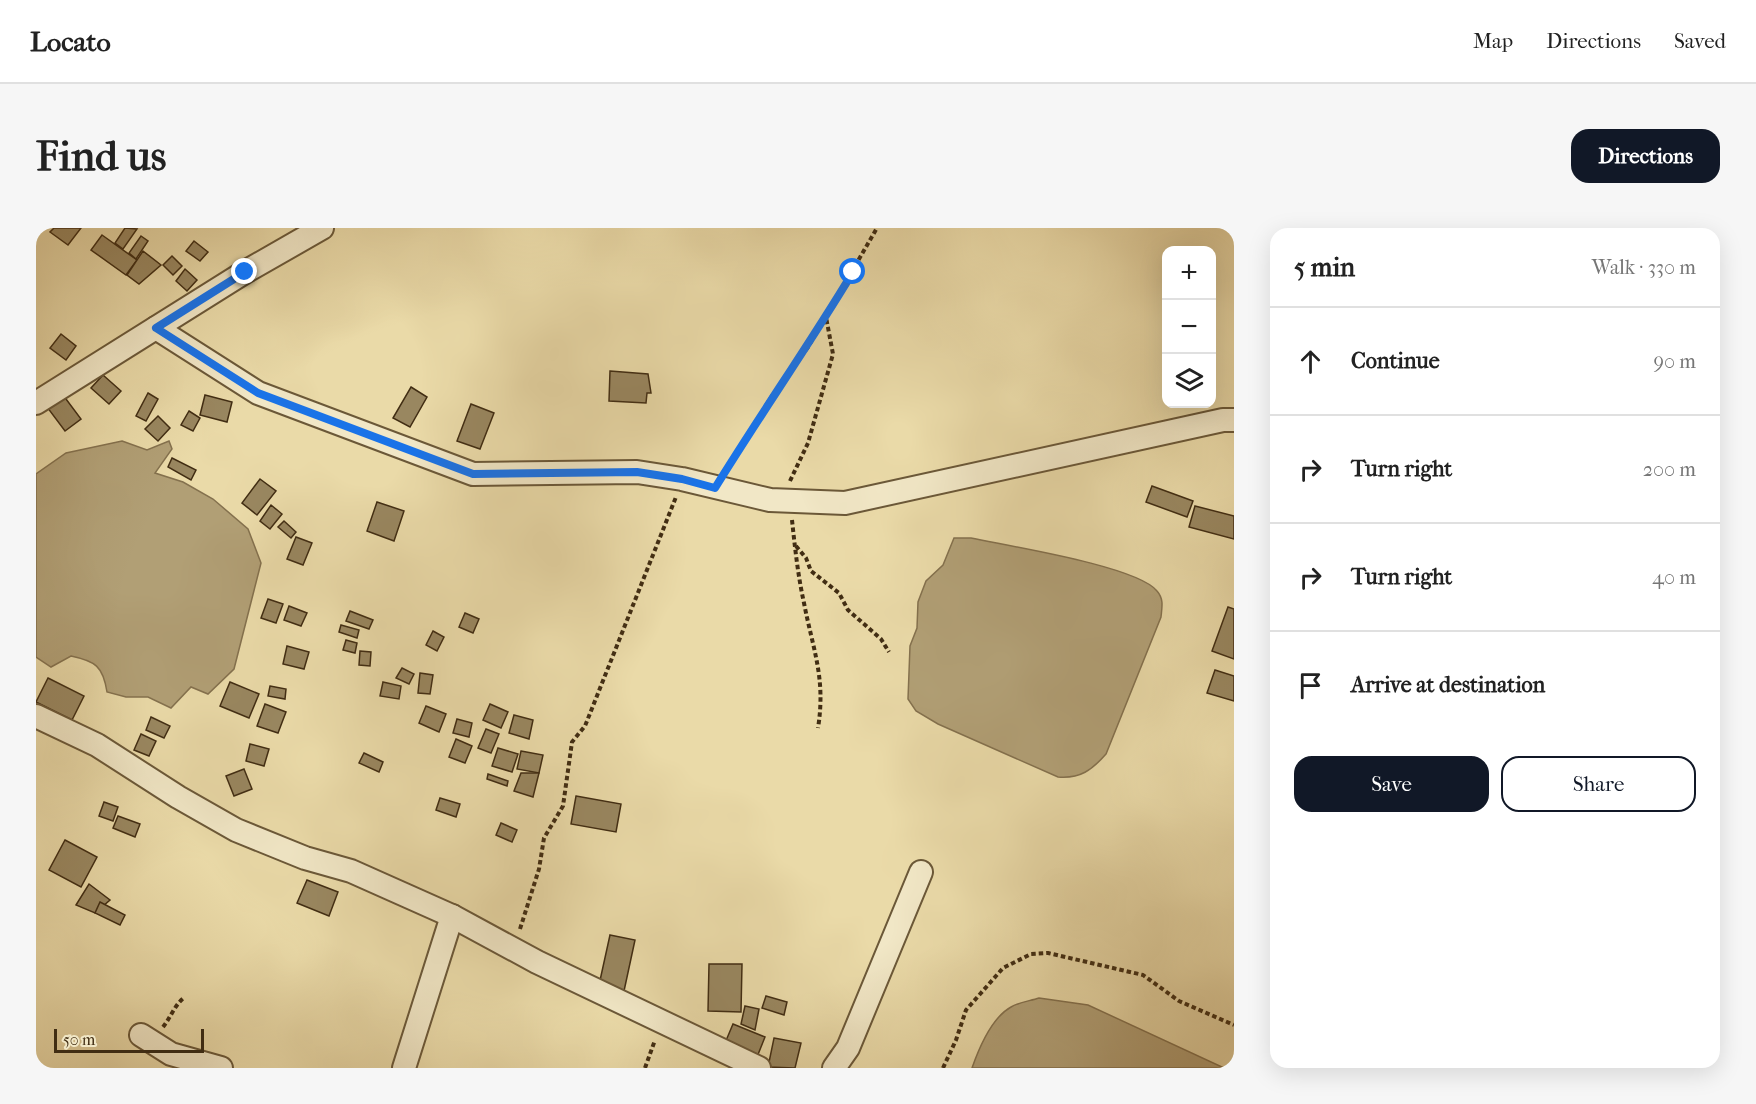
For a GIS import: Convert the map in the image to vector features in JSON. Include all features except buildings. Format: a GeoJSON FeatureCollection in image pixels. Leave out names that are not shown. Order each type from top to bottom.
{"type":"FeatureCollection","features":[{"type":"Feature","properties":{"kind":"street"},"geometry":{"type":"LineString","coordinates":[[36,403],[245,272],[322,228]]}},
{"type":"Feature","properties":{"kind":"street"},"geometry":{"type":"LineString","coordinates":[[156,328],[258,393],[473,474],[637,472],[785,501],[845,503],[1222,420],[1234,420]]}},
{"type":"Feature","properties":{"kind":"street"},"geometry":{"type":"LineString","coordinates":[[36,716],[98,745],[178,797],[236,830],[305,858],[351,871],[452,916],[513,950],[759,1068]]}},
{"type":"Feature","properties":{"kind":"street"},"geometry":{"type":"LineString","coordinates":[[834,1068],[848,1048],[921,872]]}},
{"type":"Feature","properties":{"kind":"street"},"geometry":{"type":"LineString","coordinates":[[404,1068],[452,916]]}},
{"type":"Feature","properties":{"kind":"street"},"geometry":{"type":"LineString","coordinates":[[146,1038],[171,1054],[221,1068]]}},
{"type":"Feature","properties":{"kind":"path"},"geometry":{"type":"LineString","coordinates":[[715,488],[772,396],[826,317],[877,228]]}},
{"type":"Feature","properties":{"kind":"path"},"geometry":{"type":"LineString","coordinates":[[818,728],[822,690],[785,501],[808,443],[833,354],[826,317]]}},
{"type":"Feature","properties":{"kind":"path"},"geometry":{"type":"LineString","coordinates":[[513,950],[537,878],[544,838],[563,806],[572,742],[585,726],[682,479]]}},
{"type":"Feature","properties":{"kind":"path"},"geometry":{"type":"LineString","coordinates":[[795,545],[806,558],[811,571],[839,593],[848,610],[880,639],[889,652]]}},
{"type":"Feature","properties":{"kind":"path"},"geometry":{"type":"LineString","coordinates":[[943,1068],[957,1040],[966,1010],[1003,968],[1031,954],[1048,953],[1143,975],[1179,1001],[1234,1025]]}},
{"type":"Feature","properties":{"kind":"path"},"geometry":{"type":"LineString","coordinates":[[146,1038],[174,1013],[178,1002],[185,997]]}},
{"type":"Feature","properties":{"kind":"path"},"geometry":{"type":"LineString","coordinates":[[645,1068],[654,1048],[658,1021]]}},
{"type":"Feature","properties":{"kind":"shaded area"},"geometry":{"type":"Polygon","coordinates":[[[122,441],[147,450],[169,441],[172,449],[155,473],[183,482],[213,499],[248,529],[261,563],[234,669],[208,694],[191,687],[171,708],[148,697],[126,697],[107,692],[100,671],[86,660],[71,656],[51,667],[36,657],[36,474],[66,453],[122,441]]]}},
{"type":"Feature","properties":{"kind":"shaded area"},"geometry":{"type":"Polygon","coordinates":[[[954,538],[971,538],[1099,565],[1145,582],[1161,597],[1161,617],[1106,754],[1096,765],[1085,772],[1079,775],[1058,777],[938,724],[916,711],[908,699],[910,646],[917,628],[918,602],[926,581],[943,565],[954,538]]]}},
{"type":"Feature","properties":{"kind":"shaded area"},"geometry":{"type":"Polygon","coordinates":[[[1039,998],[1088,1005],[1224,1068],[972,1068],[982,1043],[997,1018],[1014,1005],[1039,998]]]}},
{"type":"Feature","properties":{"kind":"route"},"geometry":{"type":"LineString","coordinates":[[245,272],[156,328],[258,393],[473,474],[637,472],[682,479],[715,488],[772,396],[808,347],[853,272]]}}]}
